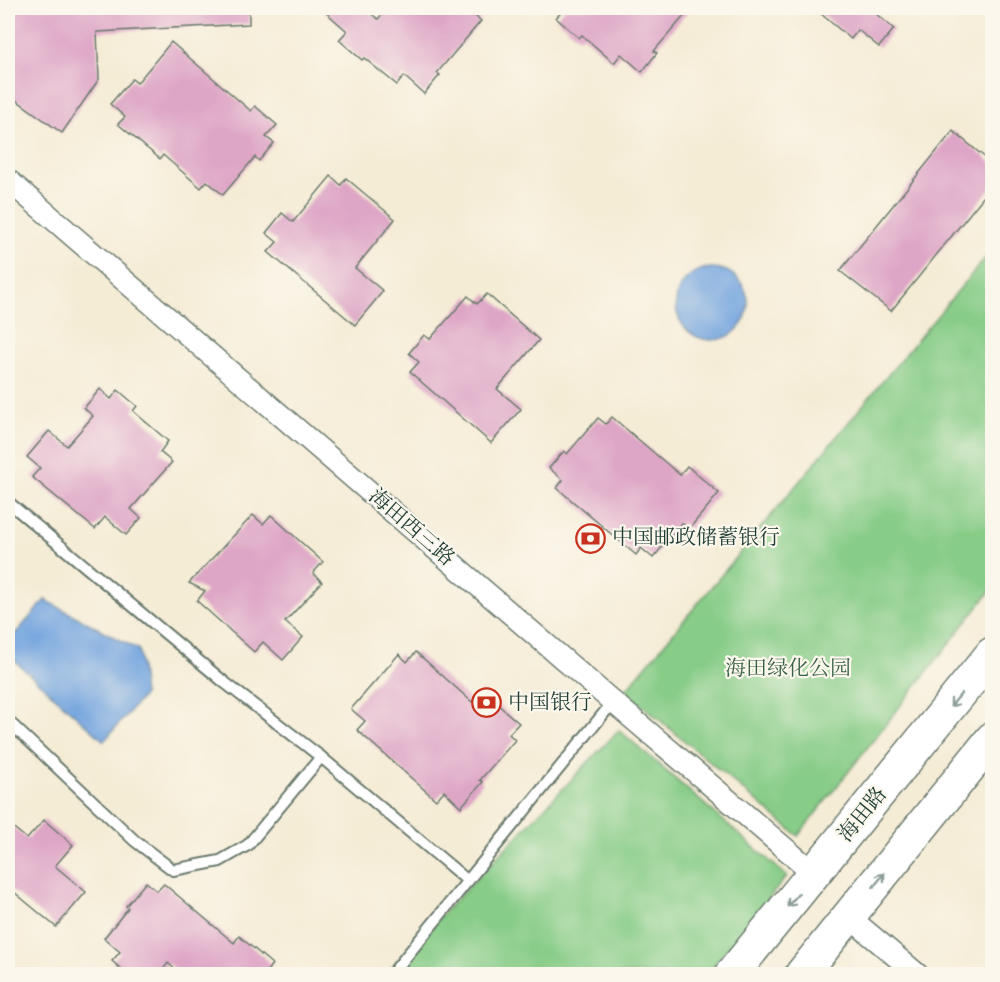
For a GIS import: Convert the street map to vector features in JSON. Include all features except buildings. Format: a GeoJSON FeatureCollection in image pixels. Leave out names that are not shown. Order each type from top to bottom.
{"type":"FeatureCollection","features":[{"type":"Feature","properties":{"kind":"main road","name":"海田路"},"geometry":{"type":"LineString","coordinates":[[732,975],[993,654]]}},
{"type":"Feature","properties":{"kind":"main road"},"geometry":{"type":"LineString","coordinates":[[802,975],[993,739]]}},
{"type":"Feature","properties":{"kind":"street","name":"海田西三路"},"geometry":{"type":"LineString","coordinates":[[8,180],[815,874]]}},
{"type":"Feature","properties":{"kind":"street"},"geometry":{"type":"LineString","coordinates":[[849,918],[917,975]]}},
{"type":"Feature","properties":{"kind":"lane"},"geometry":{"type":"LineString","coordinates":[[8,502],[224,682],[321,757],[468,881]]}},
{"type":"Feature","properties":{"kind":"lane"},"geometry":{"type":"LineString","coordinates":[[392,975],[613,702]]}},
{"type":"Feature","properties":{"kind":"lane"},"geometry":{"type":"LineString","coordinates":[[8,721],[135,841],[173,870],[220,861],[248,845],[321,757]]}},
{"type":"Feature","properties":{"kind":"green space","name":"海田绿化公园"},"geometry":{"type":"Polygon","coordinates":[[[992,250],[992,589],[798,836],[625,691],[992,250]]]}},
{"type":"Feature","properties":{"kind":"green space"},"geometry":{"type":"Polygon","coordinates":[[[619,730],[787,876],[707,974],[385,974],[619,730]]]}},
{"type":"Feature","properties":{"kind":"water"},"geometry":{"type":"Polygon","coordinates":[[[712,268],[726,271],[738,278],[745,290],[748,304],[745,318],[738,330],[726,337],[712,340],[698,337],[686,330],[679,318],[676,304],[679,290],[686,278],[698,271],[712,268]]]}},
{"type":"Feature","properties":{"kind":"water"},"geometry":{"type":"Polygon","coordinates":[[[45,600],[139,650],[144,695],[104,741],[8,655],[8,642],[45,600]]]}},
{"type":"Feature","properties":{"kind":"place","name":"中国邮政储蓄银行"},"geometry":{"type":"Point","coordinates":[591,538]}},
{"type":"Feature","properties":{"kind":"place","name":"中国银行"},"geometry":{"type":"Point","coordinates":[487,703]}}]}
